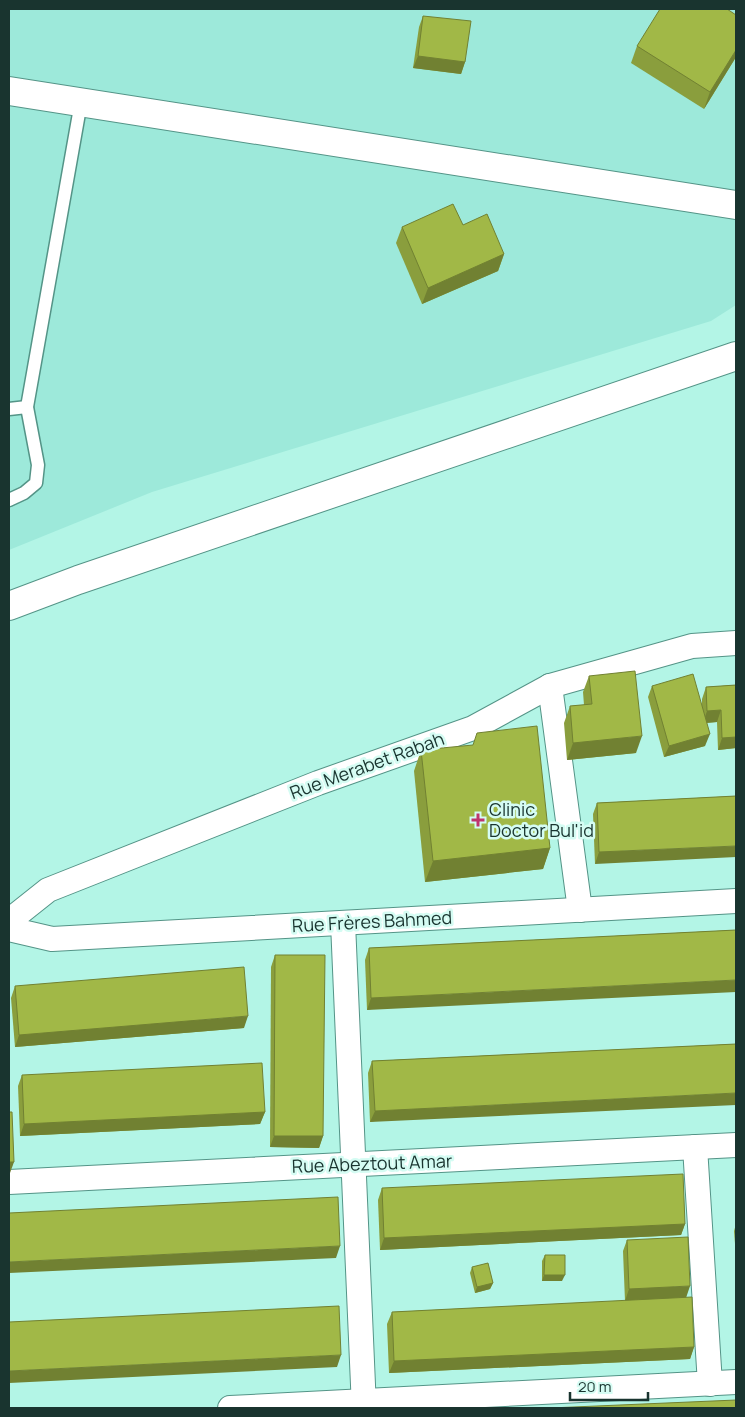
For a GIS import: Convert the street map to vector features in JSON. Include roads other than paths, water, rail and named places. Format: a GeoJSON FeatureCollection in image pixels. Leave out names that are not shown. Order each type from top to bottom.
{"type":"FeatureCollection","features":[{"type":"Feature","properties":{"kind":"main road"},"geometry":{"type":"LineString","coordinates":[[9,91],[736,205]]}},
{"type":"Feature","properties":{"kind":"main road"},"geometry":{"type":"LineString","coordinates":[[9,606],[78,580],[736,356]]}},
{"type":"Feature","properties":{"kind":"street","name":"Rue Merabet Rabah"},"geometry":{"type":"LineString","coordinates":[[9,920],[48,890],[318,783],[473,728],[550,686],[692,646],[736,643]]}},
{"type":"Feature","properties":{"kind":"street"},"geometry":{"type":"LineString","coordinates":[[550,686],[580,910]]}},
{"type":"Feature","properties":{"kind":"street","name":"Rue Frères Bahmed"},"geometry":{"type":"LineString","coordinates":[[9,930],[52,939],[736,901]]}},
{"type":"Feature","properties":{"kind":"street"},"geometry":{"type":"LineString","coordinates":[[343,923],[364,1405]]}},
{"type":"Feature","properties":{"kind":"street","name":"Rue Abeztout Amar"},"geometry":{"type":"LineString","coordinates":[[9,1182],[333,1164],[354,1166],[736,1145]]}},
{"type":"Feature","properties":{"kind":"street"},"geometry":{"type":"LineString","coordinates":[[695,1147],[710,1384]]}},
{"type":"Feature","properties":{"kind":"street"},"geometry":{"type":"LineString","coordinates":[[230,1408],[364,1405],[736,1382]]}},
{"type":"Feature","properties":{"kind":"lane"},"geometry":{"type":"LineString","coordinates":[[9,500],[24,493],[36,483],[38,465],[28,407],[81,102]]}},
{"type":"Feature","properties":{"kind":"lane"},"geometry":{"type":"LineString","coordinates":[[9,409],[28,407]]}},
{"type":"Feature","properties":{"kind":"place","name":"Clinic Doctor Bul'id"},"geometry":{"type":"Point","coordinates":[478,820]}}]}
